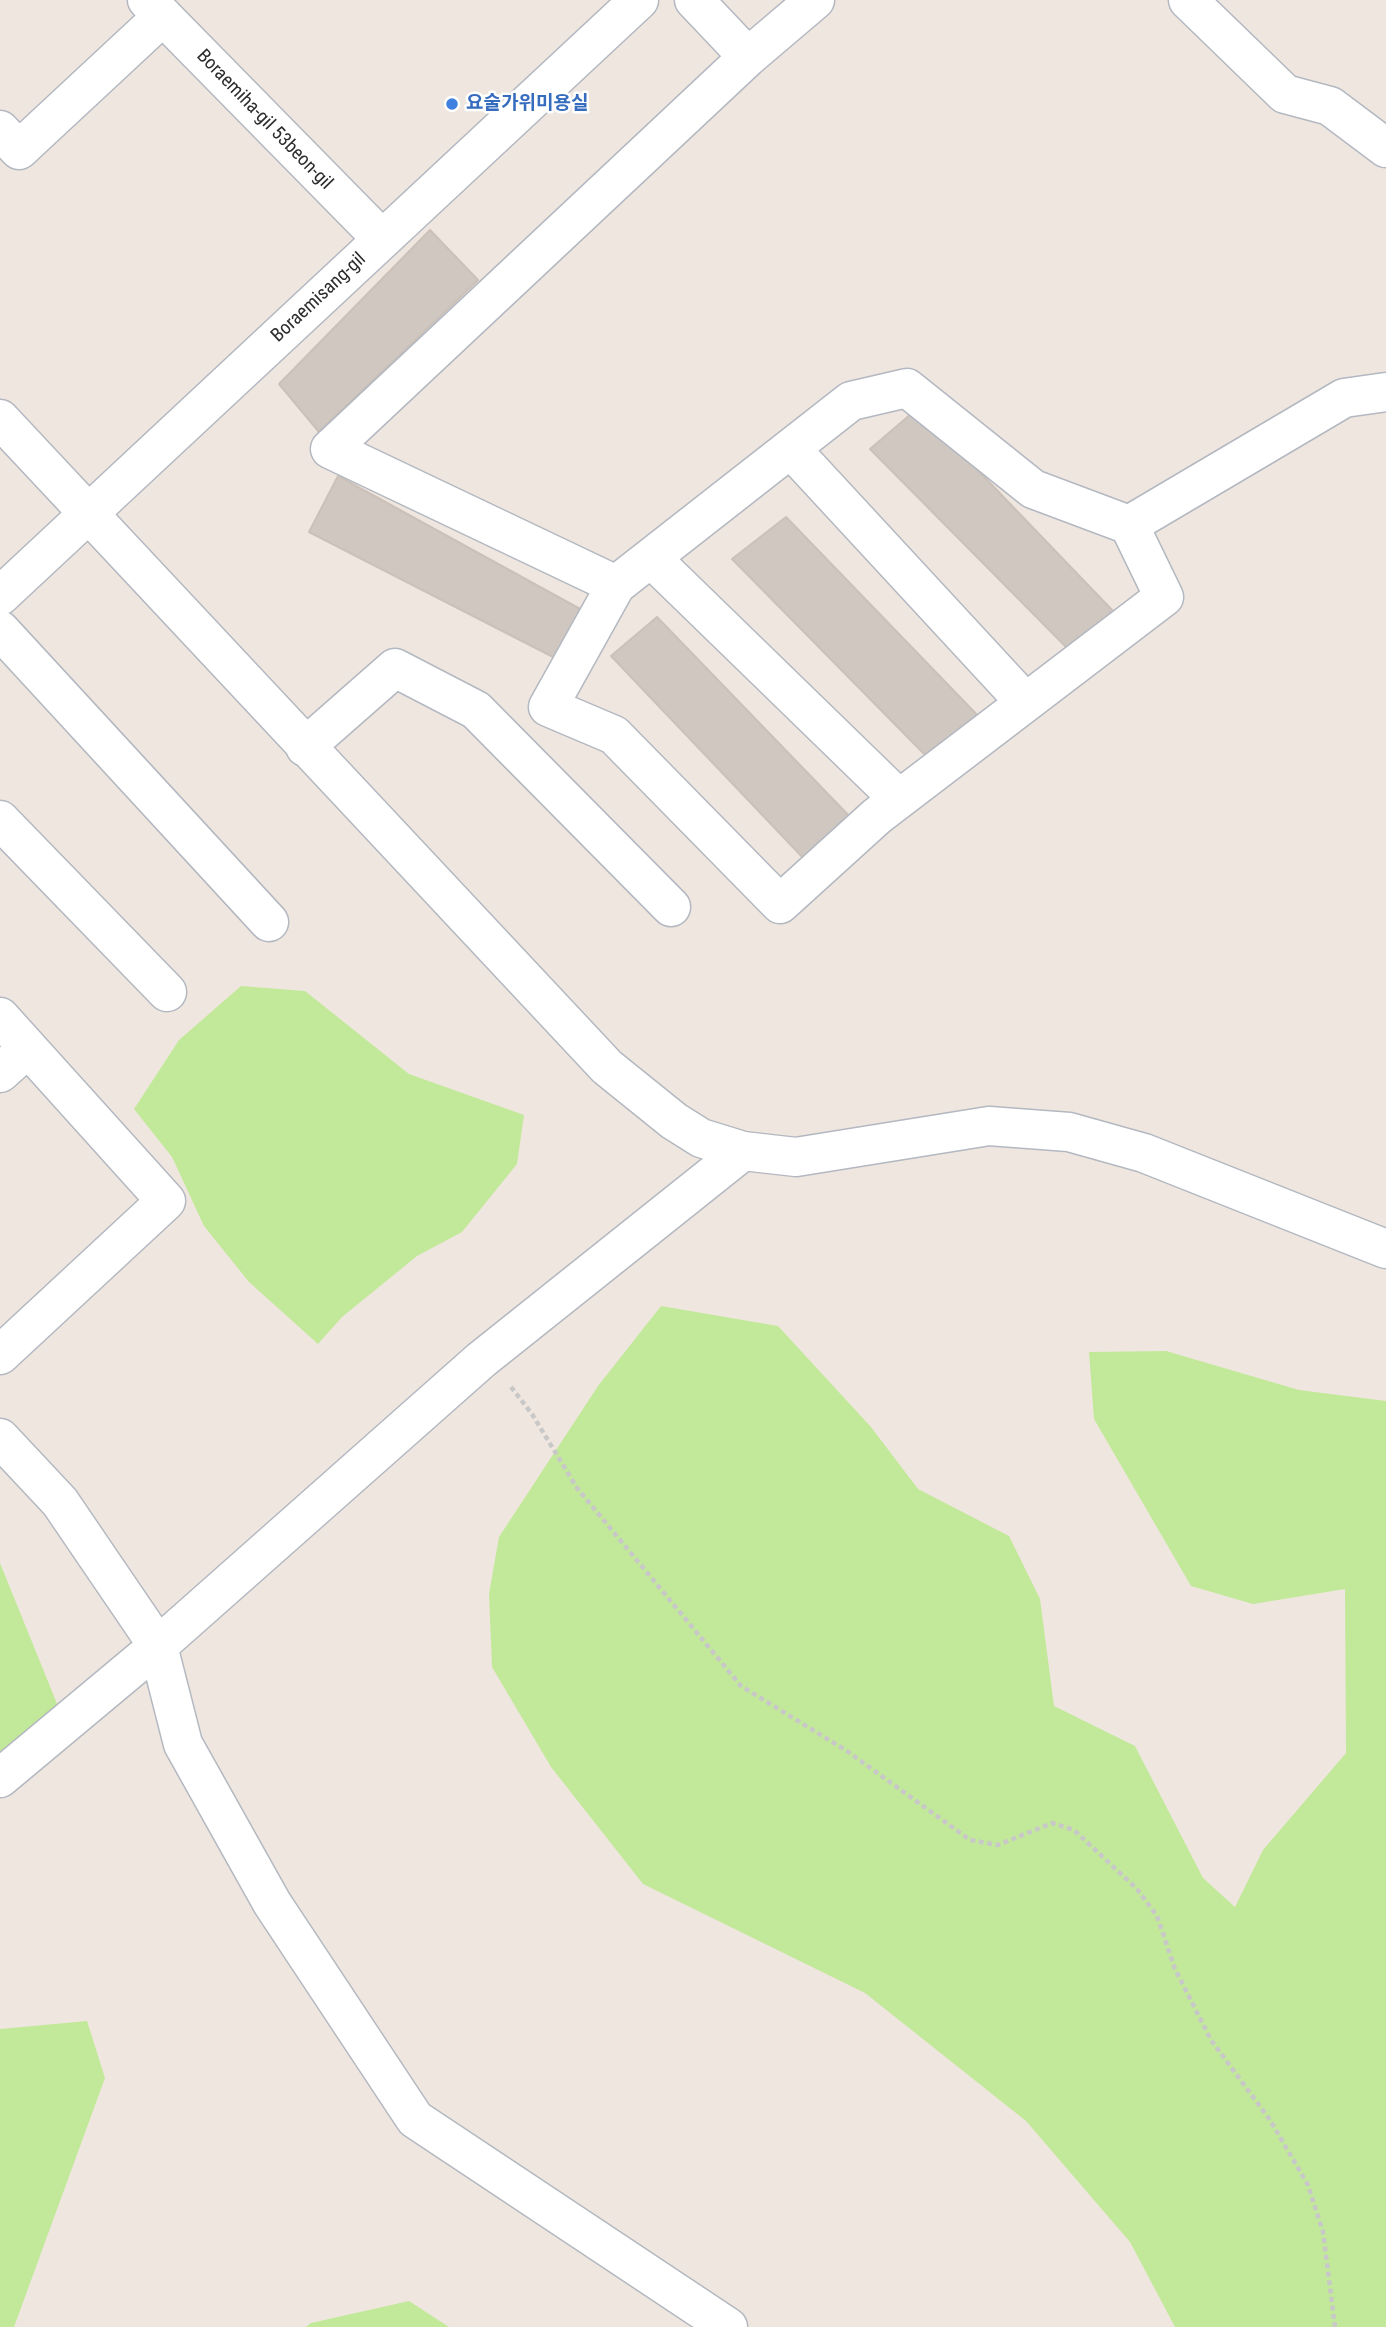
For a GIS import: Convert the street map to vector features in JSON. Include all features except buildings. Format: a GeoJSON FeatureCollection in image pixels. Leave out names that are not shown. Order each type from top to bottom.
{"type":"FeatureCollection","features":[{"type":"Feature","properties":{"kind":"street","name":"Boraemisang-gil"},"geometry":{"type":"LineString","coordinates":[[0,596],[639,0]]}},
{"type":"Feature","properties":{"kind":"street"},"geometry":{"type":"LineString","coordinates":[[694,0],[748,57]]}},
{"type":"Feature","properties":{"kind":"street"},"geometry":{"type":"LineString","coordinates":[[616,585],[330,449],[748,57],[816,0]]}},
{"type":"Feature","properties":{"kind":"street"},"geometry":{"type":"LineString","coordinates":[[1188,0],[1285,94],[1330,106],[1386,148]]}},
{"type":"Feature","properties":{"kind":"street","name":"Boraemiha-gil 53beon-gil"},"geometry":{"type":"LineString","coordinates":[[155,8],[382,239]]}},
{"type":"Feature","properties":{"kind":"street"},"geometry":{"type":"LineString","coordinates":[[0,130],[19,150],[155,8]]}},
{"type":"Feature","properties":{"kind":"street"},"geometry":{"type":"LineString","coordinates":[[907,388],[1033,489],[1129,525],[1164,597],[899,799],[780,904],[614,735],[548,707],[616,585],[651,558],[851,401],[907,388]]}},
{"type":"Feature","properties":{"kind":"street"},"geometry":{"type":"LineString","coordinates":[[1129,525],[1344,398],[1386,393]]}},
{"type":"Feature","properties":{"kind":"street"},"geometry":{"type":"LineString","coordinates":[[0,419],[607,1067],[674,1121],[701,1138],[743,1151],[796,1157],[989,1126],[1069,1132],[1144,1153],[1386,1249]]}},
{"type":"Feature","properties":{"kind":"street"},"geometry":{"type":"LineString","coordinates":[[791,449],[1025,702]]}},
{"type":"Feature","properties":{"kind":"street"},"geometry":{"type":"LineString","coordinates":[[651,558],[899,799]]}},
{"type":"Feature","properties":{"kind":"street"},"geometry":{"type":"LineString","coordinates":[[0,630],[269,922]]}},
{"type":"Feature","properties":{"kind":"street"},"geometry":{"type":"LineString","coordinates":[[305,747],[395,668],[476,710],[671,907]]}},
{"type":"Feature","properties":{"kind":"street"},"geometry":{"type":"LineString","coordinates":[[0,820],[167,992]]}},
{"type":"Feature","properties":{"kind":"street"},"geometry":{"type":"LineString","coordinates":[[0,1017],[166,1201],[0,1355]]}},
{"type":"Feature","properties":{"kind":"street"},"geometry":{"type":"LineString","coordinates":[[0,1073],[28,1048]]}},
{"type":"Feature","properties":{"kind":"street"},"geometry":{"type":"LineString","coordinates":[[0,1777],[158,1646],[481,1360],[743,1151]]}},
{"type":"Feature","properties":{"kind":"street"},"geometry":{"type":"LineString","coordinates":[[0,1438],[60,1502],[158,1646],[183,1744],[272,1903],[415,2119],[728,2327]]}},
{"type":"Feature","properties":{"kind":"path"},"geometry":{"type":"LineString","coordinates":[[481,1360],[507,1382],[524,1403],[577,1488],[741,1686],[848,1751],[970,1840],[998,1845],[1052,1823],[1074,1830],[1137,1889],[1157,1916],[1175,1969],[1211,2040],[1270,2120],[1308,2185],[1324,2232],[1335,2327]]}},
{"type":"Feature","properties":{"kind":"green space"},"geometry":{"type":"Polygon","coordinates":[[[241,986],[305,991],[409,1074],[524,1115],[517,1164],[462,1232],[417,1256],[342,1317],[318,1344],[249,1282],[204,1226],[172,1157],[134,1109],[179,1040],[241,986]]]}},
{"type":"Feature","properties":{"kind":"green space"},"geometry":{"type":"Polygon","coordinates":[[[661,1306],[778,1326],[871,1427],[918,1489],[1009,1536],[1040,1599],[1054,1706],[1135,1746],[1203,1878],[1235,1907],[1263,1850],[1346,1753],[1345,1589],[1253,1604],[1191,1586],[1094,1419],[1089,1352],[1166,1351],[1299,1390],[1386,1401],[1386,2327],[1175,2327],[1130,2242],[1026,2121],[865,1993],[643,1884],[551,1767],[492,1667],[489,1594],[499,1537],[598,1386],[661,1306]]]}},
{"type":"Feature","properties":{"kind":"green space"},"geometry":{"type":"Polygon","coordinates":[[[0,1563],[62,1716],[0,1771],[0,1563]]]}},
{"type":"Feature","properties":{"kind":"green space"},"geometry":{"type":"Polygon","coordinates":[[[87,2021],[105,2078],[14,2327],[0,2327],[0,2029],[87,2021]]]}},
{"type":"Feature","properties":{"kind":"green space"},"geometry":{"type":"Polygon","coordinates":[[[409,2301],[449,2327],[306,2327],[311,2323],[409,2301]]]}},
{"type":"Feature","properties":{"kind":"place","name":"요술가위미용실"},"geometry":{"type":"Point","coordinates":[452,104]}}]}
